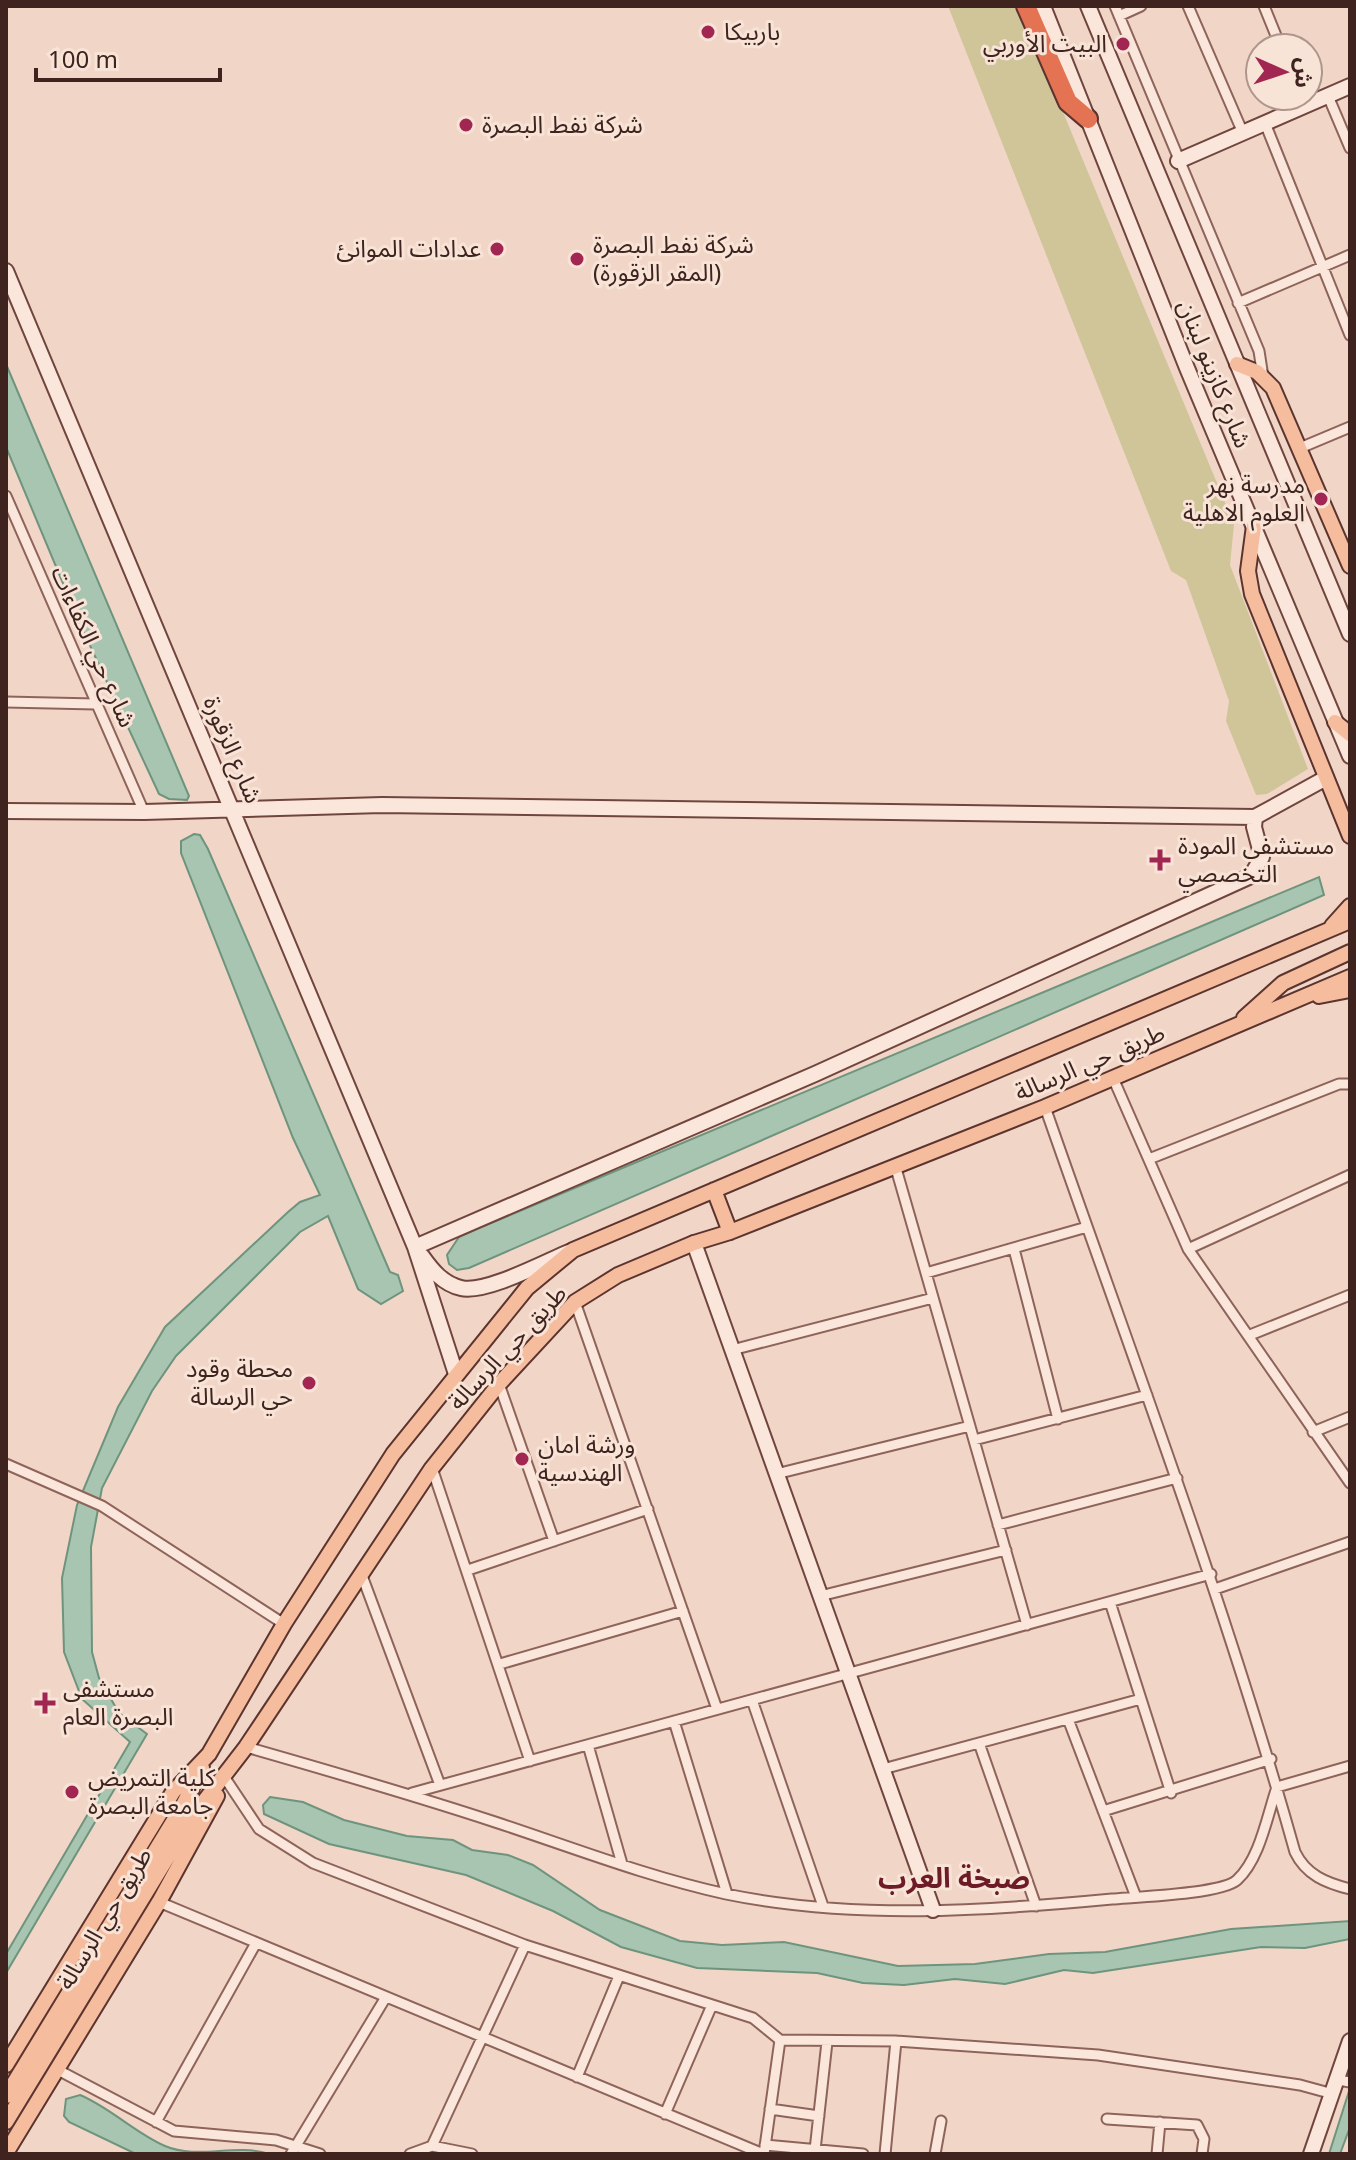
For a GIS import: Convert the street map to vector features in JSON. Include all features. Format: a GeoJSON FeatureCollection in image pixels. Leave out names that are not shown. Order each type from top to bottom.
{"type":"FeatureCollection","features":[{"type":"Feature","properties":{"kind":"highway"},"geometry":{"type":"LineString","coordinates":[[1026,6],[1068,102],[1088,119]]}},
{"type":"Feature","properties":{"kind":"main road"},"geometry":{"type":"LineString","coordinates":[[1237,364],[1263,377],[1280,401],[1350,566]]}},
{"type":"Feature","properties":{"kind":"main road"},"geometry":{"type":"LineString","coordinates":[[1254,526],[1248,571],[1252,594],[1350,836]]}},
{"type":"Feature","properties":{"kind":"main road"},"geometry":{"type":"LineString","coordinates":[[1335,722],[1350,734]]}},
{"type":"Feature","properties":{"kind":"main road"},"geometry":{"type":"LineString","coordinates":[[1327,931],[1350,906]]}},
{"type":"Feature","properties":{"kind":"main road","name":"طريق حي الرسالة"},"geometry":{"type":"LineString","coordinates":[[6,2096],[182,1807],[284,1624],[393,1454],[527,1288],[573,1250],[1350,921]]}},
{"type":"Feature","properties":{"kind":"main road"},"geometry":{"type":"LineString","coordinates":[[1241,1021],[1264,996],[1283,983],[1350,952]]}},
{"type":"Feature","properties":{"kind":"main road","name":"طريق حي الرسالة"},"geometry":{"type":"LineString","coordinates":[[6,2122],[192,1817],[225,1778],[432,1468],[499,1384],[575,1302],[618,1275],[694,1243],[730,1232],[1045,1107],[1350,977]]}},
{"type":"Feature","properties":{"kind":"main road"},"geometry":{"type":"LineString","coordinates":[[1299,998],[1350,990]]}},
{"type":"Feature","properties":{"kind":"main road"},"geometry":{"type":"LineString","coordinates":[[714,1190],[730,1232]]}},
{"type":"Feature","properties":{"kind":"main road","name":"طريق حي الرسالة"},"geometry":{"type":"LineString","coordinates":[[6,2065],[173,1792],[209,1754]]}},
{"type":"Feature","properties":{"kind":"main road"},"geometry":{"type":"LineString","coordinates":[[6,2153],[20,2135],[159,1902],[203,1825],[225,1778]]}},
{"type":"Feature","properties":{"kind":"main road"},"geometry":{"type":"LineString","coordinates":[[14,2154],[20,2135]]}},
{"type":"Feature","properties":{"kind":"street","name":"شارع كازينو لبنان"},"geometry":{"type":"LineString","coordinates":[[1043,6],[1350,756]]}},
{"type":"Feature","properties":{"kind":"street","name":"شارع كازينو لبنان"},"geometry":{"type":"LineString","coordinates":[[1088,6],[1350,634]]}},
{"type":"Feature","properties":{"kind":"street"},"geometry":{"type":"LineString","coordinates":[[1141,6],[1117,11],[1259,351],[1263,377]]}},
{"type":"Feature","properties":{"kind":"street"},"geometry":{"type":"LineString","coordinates":[[1188,6],[1243,133]]}},
{"type":"Feature","properties":{"kind":"street"},"geometry":{"type":"LineString","coordinates":[[1264,6],[1275,32]]}},
{"type":"Feature","properties":{"kind":"street"},"geometry":{"type":"LineString","coordinates":[[1324,97],[1350,86]]}},
{"type":"Feature","properties":{"kind":"street"},"geometry":{"type":"LineString","coordinates":[[1328,96],[1350,148]]}},
{"type":"Feature","properties":{"kind":"street"},"geometry":{"type":"LineString","coordinates":[[1178,161],[1284,112]]}},
{"type":"Feature","properties":{"kind":"street"},"geometry":{"type":"LineString","coordinates":[[1265,123],[1350,335]]}},
{"type":"Feature","properties":{"kind":"street"},"geometry":{"type":"LineString","coordinates":[[1238,303],[1350,255]]}},
{"type":"Feature","properties":{"kind":"street","name":"شارع الزقورة"},"geometry":{"type":"LineString","coordinates":[[6,271],[415,1247],[456,1374]]}},
{"type":"Feature","properties":{"kind":"street"},"geometry":{"type":"LineString","coordinates":[[1300,448],[1350,427]]}},
{"type":"Feature","properties":{"kind":"street","name":"شارع حي الكفاءات"},"geometry":{"type":"LineString","coordinates":[[6,496],[144,812]]}},
{"type":"Feature","properties":{"kind":"street"},"geometry":{"type":"LineString","coordinates":[[6,702],[95,704]]}},
{"type":"Feature","properties":{"kind":"street"},"geometry":{"type":"LineString","coordinates":[[6,811],[144,812],[382,805],[1255,817],[1326,778]]}},
{"type":"Feature","properties":{"kind":"street"},"geometry":{"type":"LineString","coordinates":[[415,1247],[815,1074],[1251,876],[1262,857],[1254,827],[1255,817]]}},
{"type":"Feature","properties":{"kind":"street"},"geometry":{"type":"LineString","coordinates":[[1113,1078],[1188,1249],[1350,1483]]}},
{"type":"Feature","properties":{"kind":"street"},"geometry":{"type":"LineString","coordinates":[[1149,1159],[1339,1084],[1350,1084]]}},
{"type":"Feature","properties":{"kind":"street"},"geometry":{"type":"LineString","coordinates":[[1045,1107],[1211,1574],[1302,1866],[1324,1880],[1350,1889]]}},
{"type":"Feature","properties":{"kind":"street"},"geometry":{"type":"LineString","coordinates":[[895,1165],[1027,1625]]}},
{"type":"Feature","properties":{"kind":"street"},"geometry":{"type":"LineString","coordinates":[[1188,1249],[1350,1175]]}},
{"type":"Feature","properties":{"kind":"street"},"geometry":{"type":"LineString","coordinates":[[926,1273],[1087,1227]]}},
{"type":"Feature","properties":{"kind":"street"},"geometry":{"type":"LineString","coordinates":[[694,1243],[933,1910]]}},
{"type":"Feature","properties":{"kind":"street","name":"شارع الزقورة"},"geometry":{"type":"LineString","coordinates":[[415,1247],[441,1279],[468,1289],[488,1285],[573,1250]]}},
{"type":"Feature","properties":{"kind":"street"},"geometry":{"type":"LineString","coordinates":[[1014,1249],[1058,1419]]}},
{"type":"Feature","properties":{"kind":"street"},"geometry":{"type":"LineString","coordinates":[[1250,1335],[1350,1295]]}},
{"type":"Feature","properties":{"kind":"street"},"geometry":{"type":"LineString","coordinates":[[732,1350],[933,1298]]}},
{"type":"Feature","properties":{"kind":"street"},"geometry":{"type":"LineString","coordinates":[[575,1302],[717,1709]]}},
{"type":"Feature","properties":{"kind":"street"},"geometry":{"type":"LineString","coordinates":[[499,1384],[554,1541]]}},
{"type":"Feature","properties":{"kind":"street"},"geometry":{"type":"LineString","coordinates":[[974,1440],[1147,1395]]}},
{"type":"Feature","properties":{"kind":"street"},"geometry":{"type":"LineString","coordinates":[[1313,1432],[1350,1417]]}},
{"type":"Feature","properties":{"kind":"street"},"geometry":{"type":"LineString","coordinates":[[776,1474],[970,1426]]}},
{"type":"Feature","properties":{"kind":"street"},"geometry":{"type":"LineString","coordinates":[[6,1464],[102,1506],[284,1624]]}},
{"type":"Feature","properties":{"kind":"street"},"geometry":{"type":"LineString","coordinates":[[432,1468],[530,1761]]}},
{"type":"Feature","properties":{"kind":"street"},"geometry":{"type":"LineString","coordinates":[[998,1525],[1177,1478]]}},
{"type":"Feature","properties":{"kind":"street"},"geometry":{"type":"LineString","coordinates":[[468,1570],[648,1509]]}},
{"type":"Feature","properties":{"kind":"street"},"geometry":{"type":"LineString","coordinates":[[1215,1589],[1350,1542]]}},
{"type":"Feature","properties":{"kind":"street"},"geometry":{"type":"LineString","coordinates":[[820,1596],[1006,1550]]}},
{"type":"Feature","properties":{"kind":"street"},"geometry":{"type":"LineString","coordinates":[[361,1573],[440,1785]]}},
{"type":"Feature","properties":{"kind":"street"},"geometry":{"type":"LineString","coordinates":[[409,1794],[1211,1574]]}},
{"type":"Feature","properties":{"kind":"street"},"geometry":{"type":"LineString","coordinates":[[1110,1602],[1171,1793]]}},
{"type":"Feature","properties":{"kind":"street"},"geometry":{"type":"LineString","coordinates":[[500,1664],[683,1611]]}},
{"type":"Feature","properties":{"kind":"street"},"geometry":{"type":"LineString","coordinates":[[883,1769],[1141,1699]]}},
{"type":"Feature","properties":{"kind":"street"},"geometry":{"type":"LineString","coordinates":[[752,1700],[823,1906]]}},
{"type":"Feature","properties":{"kind":"street"},"geometry":{"type":"LineString","coordinates":[[1068,1719],[1136,1897]]}},
{"type":"Feature","properties":{"kind":"street"},"geometry":{"type":"LineString","coordinates":[[674,1721],[727,1894]]}},
{"type":"Feature","properties":{"kind":"street"},"geometry":{"type":"LineString","coordinates":[[979,1743],[1036,1906]]}},
{"type":"Feature","properties":{"kind":"street"},"geometry":{"type":"LineString","coordinates":[[588,1745],[622,1864]]}},
{"type":"Feature","properties":{"kind":"street"},"geometry":{"type":"LineString","coordinates":[[246,1747],[409,1794],[622,1864],[727,1894],[823,1906],[933,1910],[1036,1906],[1201,1891],[1235,1883],[1251,1864],[1277,1787]]}},
{"type":"Feature","properties":{"kind":"street"},"geometry":{"type":"LineString","coordinates":[[1103,1811],[1171,1793],[1271,1759]]}},
{"type":"Feature","properties":{"kind":"street"},"geometry":{"type":"LineString","coordinates":[[1277,1787],[1350,1766]]}},
{"type":"Feature","properties":{"kind":"street"},"geometry":{"type":"LineString","coordinates":[[225,1778],[259,1829],[313,1863],[525,1945],[753,2018],[780,2040],[896,2041],[1098,2055],[1300,2085],[1341,2084]]}},
{"type":"Feature","properties":{"kind":"street"},"geometry":{"type":"LineString","coordinates":[[159,1902],[665,2114],[764,2151],[815,2150],[863,2154]]}},
{"type":"Feature","properties":{"kind":"street"},"geometry":{"type":"LineString","coordinates":[[156,2122],[256,1943]]}},
{"type":"Feature","properties":{"kind":"street"},"geometry":{"type":"LineString","coordinates":[[432,2146],[525,1945]]}},
{"type":"Feature","properties":{"kind":"street"},"geometry":{"type":"LineString","coordinates":[[577,2077],[619,1976]]}},
{"type":"Feature","properties":{"kind":"street"},"geometry":{"type":"LineString","coordinates":[[291,2154],[386,1997]]}},
{"type":"Feature","properties":{"kind":"street"},"geometry":{"type":"LineString","coordinates":[[665,2114],[712,2005]]}},
{"type":"Feature","properties":{"kind":"street"},"geometry":{"type":"LineString","coordinates":[[764,2151],[780,2040]]}},
{"type":"Feature","properties":{"kind":"street"},"geometry":{"type":"LineString","coordinates":[[885,2154],[896,2041]]}},
{"type":"Feature","properties":{"kind":"street"},"geometry":{"type":"LineString","coordinates":[[1311,2154],[1341,2084],[1350,2041]]}},
{"type":"Feature","properties":{"kind":"street"},"geometry":{"type":"LineString","coordinates":[[815,2150],[827,2042]]}},
{"type":"Feature","properties":{"kind":"street"},"geometry":{"type":"LineString","coordinates":[[58,2070],[156,2122],[187,2134],[298,2144],[320,2154]]}},
{"type":"Feature","properties":{"kind":"street"},"geometry":{"type":"LineString","coordinates":[[770,2109],[819,2116]]}},
{"type":"Feature","properties":{"kind":"street"},"geometry":{"type":"LineString","coordinates":[[1107,2119],[1197,2125],[1204,2139],[1202,2154]]}},
{"type":"Feature","properties":{"kind":"street"},"geometry":{"type":"LineString","coordinates":[[935,2154],[941,2121]]}},
{"type":"Feature","properties":{"kind":"street"},"geometry":{"type":"LineString","coordinates":[[1157,2154],[1160,2122]]}},
{"type":"Feature","properties":{"kind":"street"},"geometry":{"type":"LineString","coordinates":[[410,2154],[432,2146],[472,2154]]}},
{"type":"Feature","properties":{"kind":"shaded area"},"geometry":{"type":"Polygon","coordinates":[[[948,6],[1019,6],[1234,524],[1230,565],[1308,769],[1267,794],[1256,795],[1226,721],[1229,701],[1186,580],[1171,571],[948,6]]]}},
{"type":"Feature","properties":{"kind":"shaded area"},"geometry":{"type":"Polygon","coordinates":[[[6,364],[189,796],[187,800],[169,799],[159,794],[80,624],[6,447],[6,364]]]}},
{"type":"Feature","properties":{"kind":"shaded area"},"geometry":{"type":"Polygon","coordinates":[[[194,834],[200,835],[208,849],[390,1272],[398,1275],[403,1291],[381,1304],[358,1289],[328,1216],[300,1232],[176,1356],[152,1391],[102,1488],[91,1547],[92,1652],[99,1678],[119,1713],[147,1734],[6,1973],[6,1954],[130,1742],[82,1699],[64,1652],[62,1578],[77,1505],[118,1407],[165,1327],[288,1212],[300,1202],[320,1195],[293,1138],[181,853],[181,841],[194,834]]]}},
{"type":"Feature","properties":{"kind":"shaded area"},"geometry":{"type":"Polygon","coordinates":[[[1319,877],[1324,895],[469,1268],[457,1270],[449,1264],[447,1255],[459,1237],[479,1228],[1319,877]]]}},
{"type":"Feature","properties":{"kind":"shaded area"},"geometry":{"type":"Polygon","coordinates":[[[270,1797],[303,1802],[344,1820],[407,1836],[453,1840],[472,1850],[508,1855],[533,1865],[600,1910],[680,1941],[722,1945],[784,1942],[898,1966],[975,1964],[1049,1954],[1105,1952],[1231,1929],[1350,1921],[1350,1939],[1305,1948],[1261,1947],[1093,1973],[1064,1970],[1005,1984],[955,1979],[904,1985],[863,1983],[817,1973],[697,1968],[621,1947],[553,1911],[466,1875],[329,1844],[264,1814],[263,1805],[270,1797]]]}},
{"type":"Feature","properties":{"kind":"shaded area"},"geometry":{"type":"Polygon","coordinates":[[[1350,2088],[1350,2127],[1340,2154],[1329,2154],[1350,2088]]]}},
{"type":"Feature","properties":{"kind":"shaded area"},"geometry":{"type":"Polygon","coordinates":[[[80,2095],[165,2146],[190,2152],[243,2150],[269,2154],[136,2154],[69,2122],[64,2116],[66,2099],[80,2095]]]}},
{"type":"Feature","properties":{"kind":"place","name":"باربيكا"},"geometry":{"type":"Point","coordinates":[708,32]}},
{"type":"Feature","properties":{"kind":"place","name":"البيت الأوربي"},"geometry":{"type":"Point","coordinates":[1123,44]}},
{"type":"Feature","properties":{"kind":"place","name":"شركة نفط البصرة"},"geometry":{"type":"Point","coordinates":[466,125]}},
{"type":"Feature","properties":{"kind":"place","name":"عدادات الموانئ"},"geometry":{"type":"Point","coordinates":[497,249]}},
{"type":"Feature","properties":{"kind":"place","name":"شركة نفط البصرة (المقر الزقورة)"},"geometry":{"type":"Point","coordinates":[577,259]}},
{"type":"Feature","properties":{"kind":"place","name":"مدرسة نهر العلوم الاهلية"},"geometry":{"type":"Point","coordinates":[1321,499]}},
{"type":"Feature","properties":{"kind":"place","name":"مستشفى المودة التخصصي"},"geometry":{"type":"Point","coordinates":[1160,860]}},
{"type":"Feature","properties":{"kind":"place","name":"محطة وقود حي الرسالة"},"geometry":{"type":"Point","coordinates":[309,1383]}},
{"type":"Feature","properties":{"kind":"place","name":"ورشة امان الهندسية"},"geometry":{"type":"Point","coordinates":[522,1459]}},
{"type":"Feature","properties":{"kind":"place","name":"مستشفى البصرة العام"},"geometry":{"type":"Point","coordinates":[45,1703]}},
{"type":"Feature","properties":{"kind":"place","name":"كلية التمريض جامعة البصرة"},"geometry":{"type":"Point","coordinates":[72,1792]}},
{"type":"Feature","properties":{"kind":"district","name":"صبخة العرب"},"geometry":{"type":"Point","coordinates":[954,1879]}}]}
